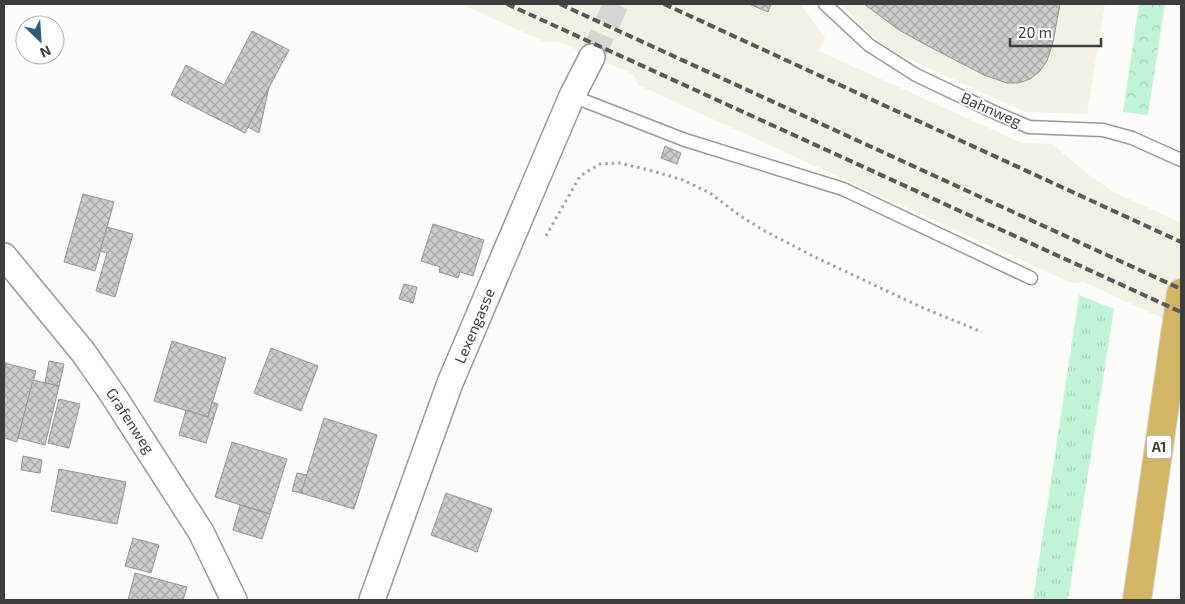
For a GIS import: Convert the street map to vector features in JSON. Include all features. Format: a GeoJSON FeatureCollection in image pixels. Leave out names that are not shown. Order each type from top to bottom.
{"type":"FeatureCollection","features":[{"type":"Feature","properties":{"kind":"highway","name":"A1"},"geometry":{"type":"LineString","coordinates":[[1137,600],[1181,293]]}},
{"type":"Feature","properties":{"kind":"street","name":"Lexengasse"},"geometry":{"type":"LineString","coordinates":[[372,600],[450,383],[572,96],[592,57]]}},
{"type":"Feature","properties":{"kind":"street","name":"Grafenweg"},"geometry":{"type":"LineString","coordinates":[[4,256],[84,352],[113,395],[201,532],[234,600]]}},
{"type":"Feature","properties":{"kind":"lane","name":"Bahnweg"},"geometry":{"type":"LineString","coordinates":[[825,4],[869,45],[916,75],[996,113],[1029,127],[1103,130],[1132,138],[1181,160]]}},
{"type":"Feature","properties":{"kind":"lane"},"geometry":{"type":"LineString","coordinates":[[572,96],[685,140],[843,189],[1031,278]]}},
{"type":"Feature","properties":{"kind":"path"},"geometry":{"type":"LineString","coordinates":[[542,242],[580,176],[600,164],[618,164],[649,170],[683,180],[710,193],[739,215],[798,248],[921,307],[982,332]]}},
{"type":"Feature","properties":{"kind":"shaded area"},"geometry":{"type":"Polygon","coordinates":[[[461,4],[801,4],[825,38],[819,51],[1022,143],[1052,144],[1090,176],[1114,192],[1181,223],[1181,327],[1084,282],[1071,283],[638,85],[633,74],[559,42],[545,42],[461,4]]]}},
{"type":"Feature","properties":{"kind":"shaded area"},"geometry":{"type":"Polygon","coordinates":[[[841,4],[1105,4],[1087,114],[1025,112],[889,50],[873,37],[841,4]]]}},
{"type":"Feature","properties":{"kind":"green space"},"geometry":{"type":"Polygon","coordinates":[[[1139,4],[1165,4],[1148,115],[1123,112],[1139,4]]]}},
{"type":"Feature","properties":{"kind":"green space"},"geometry":{"type":"Polygon","coordinates":[[[1079,295],[1114,309],[1068,600],[1033,600],[1079,295]]]}},
{"type":"Feature","properties":{"kind":"building"},"geometry":{"type":"Polygon","coordinates":[[[749,4],[771,4],[768,12],[749,4]]]}},
{"type":"Feature","properties":{"kind":"building"},"geometry":{"type":"Polygon","coordinates":[[[864,4],[1060,4],[1053,42],[1047,61],[1040,71],[1030,79],[1019,83],[1007,83],[984,75],[899,30],[864,4]]]}},
{"type":"Feature","properties":{"kind":"building"},"geometry":{"type":"Polygon","coordinates":[[[252,31],[289,50],[245,133],[171,95],[186,65],[224,85],[252,31]]]}},
{"type":"Feature","properties":{"kind":"building"},"geometry":{"type":"Polygon","coordinates":[[[269,87],[259,133],[248,127],[269,87]]]}},
{"type":"Feature","properties":{"kind":"building"},"geometry":{"type":"Polygon","coordinates":[[[665,146],[681,153],[677,164],[661,158],[665,146]]]}},
{"type":"Feature","properties":{"kind":"building"},"geometry":{"type":"Polygon","coordinates":[[[83,194],[114,202],[95,271],[64,262],[83,194]]]}},
{"type":"Feature","properties":{"kind":"building"},"geometry":{"type":"Polygon","coordinates":[[[433,224],[484,240],[473,276],[460,272],[458,278],[439,272],[440,267],[421,261],[433,224]]]}},
{"type":"Feature","properties":{"kind":"building"},"geometry":{"type":"Polygon","coordinates":[[[107,227],[133,234],[115,297],[96,291],[107,253],[100,251],[107,227]]]}},
{"type":"Feature","properties":{"kind":"building"},"geometry":{"type":"Polygon","coordinates":[[[404,284],[417,287],[413,303],[399,299],[404,284]]]}},
{"type":"Feature","properties":{"kind":"building"},"geometry":{"type":"Polygon","coordinates":[[[172,341],[226,358],[208,417],[154,401],[172,341]]]}},
{"type":"Feature","properties":{"kind":"building"},"geometry":{"type":"Polygon","coordinates":[[[271,348],[318,366],[301,411],[254,393],[271,348]]]}},
{"type":"Feature","properties":{"kind":"building"},"geometry":{"type":"Polygon","coordinates":[[[49,361],[64,364],[59,386],[45,383],[49,361]]]}},
{"type":"Feature","properties":{"kind":"building"},"geometry":{"type":"Polygon","coordinates":[[[5,363],[36,371],[17,442],[4,438],[5,363]]]}},
{"type":"Feature","properties":{"kind":"building"},"geometry":{"type":"Polygon","coordinates":[[[33,380],[59,386],[45,445],[18,438],[33,380]]]}},
{"type":"Feature","properties":{"kind":"building"},"geometry":{"type":"Polygon","coordinates":[[[59,399],[80,404],[69,448],[48,443],[59,399]]]}},
{"type":"Feature","properties":{"kind":"building"},"geometry":{"type":"Polygon","coordinates":[[[212,402],[218,404],[206,443],[179,435],[186,410],[208,417],[212,402]]]}},
{"type":"Feature","properties":{"kind":"building"},"geometry":{"type":"Polygon","coordinates":[[[324,418],[377,435],[354,509],[301,493],[324,418]]]}},
{"type":"Feature","properties":{"kind":"building"},"geometry":{"type":"Polygon","coordinates":[[[232,442],[287,459],[270,514],[215,497],[232,442]]]}},
{"type":"Feature","properties":{"kind":"building"},"geometry":{"type":"Polygon","coordinates":[[[23,456],[42,460],[40,473],[21,470],[23,456]]]}},
{"type":"Feature","properties":{"kind":"building"},"geometry":{"type":"Polygon","coordinates":[[[59,469],[126,482],[117,524],[51,511],[59,469]]]}},
{"type":"Feature","properties":{"kind":"building"},"geometry":{"type":"Polygon","coordinates":[[[297,473],[307,475],[301,493],[292,491],[297,473]]]}},
{"type":"Feature","properties":{"kind":"building"},"geometry":{"type":"Polygon","coordinates":[[[446,493],[492,509],[477,552],[431,535],[446,493]]]}},
{"type":"Feature","properties":{"kind":"building"},"geometry":{"type":"Polygon","coordinates":[[[240,505],[270,514],[262,539],[233,530],[240,505]]]}},
{"type":"Feature","properties":{"kind":"building"},"geometry":{"type":"Polygon","coordinates":[[[133,538],[159,545],[151,573],[125,566],[133,538]]]}},
{"type":"Feature","properties":{"kind":"building"},"geometry":{"type":"Polygon","coordinates":[[[135,573],[187,587],[183,600],[128,600],[135,573]]]}},
{"type":"Feature","properties":{"kind":"tunnel"},"geometry":{"type":"LineString","coordinates":[[592,57],[616,4]]}},
{"type":"Feature","properties":{"kind":"railway"},"geometry":{"type":"LineString","coordinates":[[507,4],[1181,312]]}},
{"type":"Feature","properties":{"kind":"railway"},"geometry":{"type":"LineString","coordinates":[[560,4],[1181,289]]}},
{"type":"Feature","properties":{"kind":"railway"},"geometry":{"type":"LineString","coordinates":[[664,4],[1181,242]]}}]}
